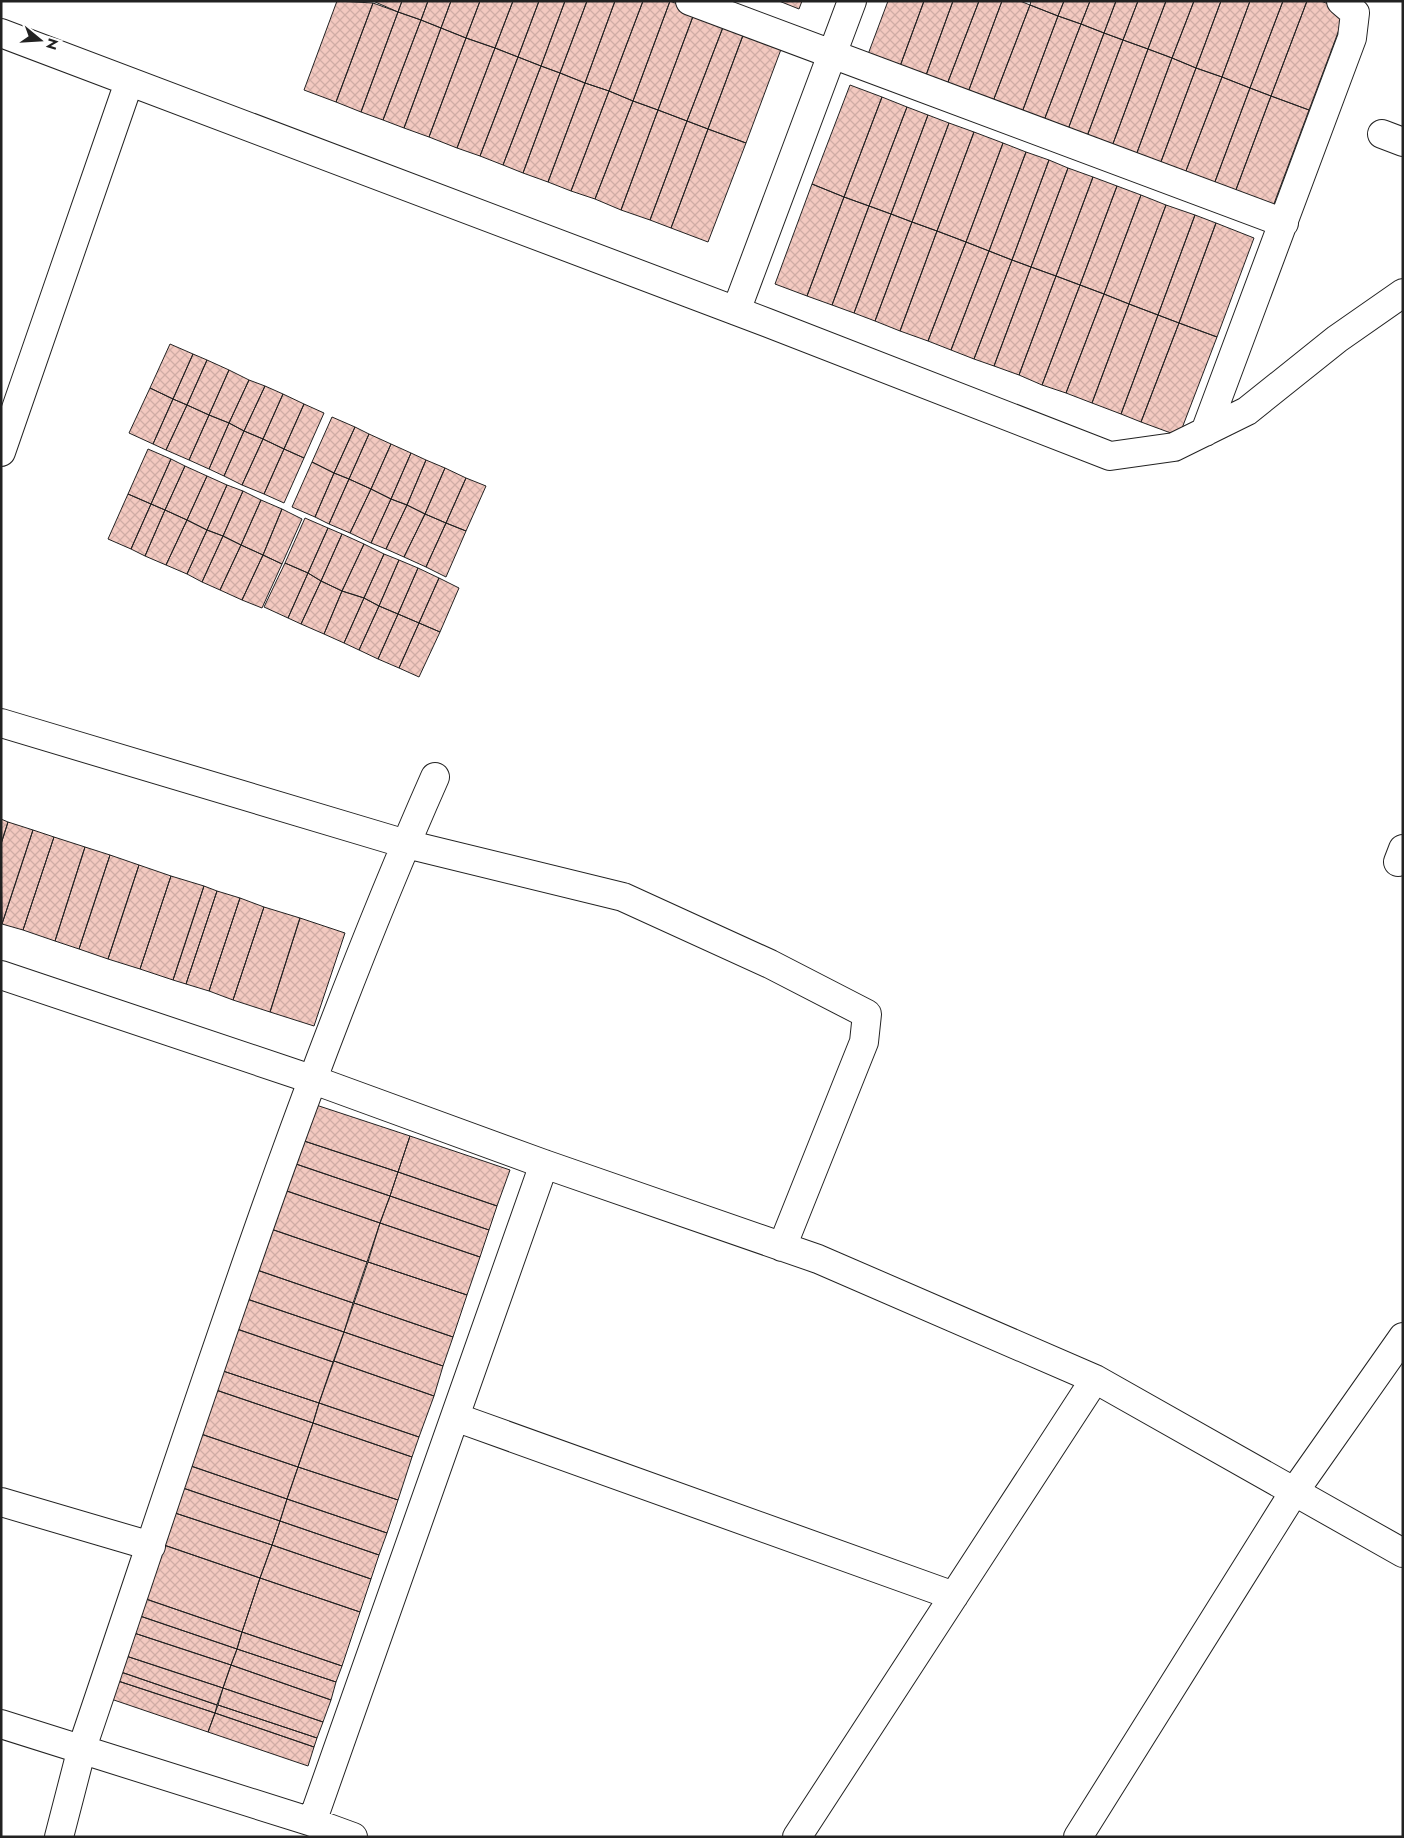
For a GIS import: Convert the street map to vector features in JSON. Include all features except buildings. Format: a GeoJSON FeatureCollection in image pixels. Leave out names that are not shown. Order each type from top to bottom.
{"type":"FeatureCollection","features":[{"type":"Feature","properties":{"kind":"street"},"geometry":{"type":"LineString","coordinates":[[690,1],[1284,223]]}},
{"type":"Feature","properties":{"kind":"street"},"geometry":{"type":"LineString","coordinates":[[736,311],[852,1]]}},
{"type":"Feature","properties":{"kind":"street"},"geometry":{"type":"LineString","coordinates":[[1205,432],[1352,38],[1355,13],[1341,1]]}},
{"type":"Feature","properties":{"kind":"street"},"geometry":{"type":"LineString","coordinates":[[1,33],[736,311],[1110,456],[1174,447],[1247,411],[1337,339],[1403,293]]}},
{"type":"Feature","properties":{"kind":"street"},"geometry":{"type":"LineString","coordinates":[[1,452],[129,82]]}},
{"type":"Feature","properties":{"kind":"street"},"geometry":{"type":"LineString","coordinates":[[1,723],[406,844],[623,897],[770,964],[867,1014],[864,1042],[782,1247]]}},
{"type":"Feature","properties":{"kind":"street"},"geometry":{"type":"LineString","coordinates":[[59,1837],[82,1748],[311,1079],[406,844],[435,778]]}},
{"type":"Feature","properties":{"kind":"street"},"geometry":{"type":"LineString","coordinates":[[1,975],[311,1079],[544,1164],[818,1259],[1095,1379],[1403,1553]]}},
{"type":"Feature","properties":{"kind":"street"},"geometry":{"type":"LineString","coordinates":[[312,1822],[544,1164]]}},
{"type":"Feature","properties":{"kind":"street"},"geometry":{"type":"LineString","coordinates":[[1078,1837],[1294,1492],[1403,1336]]}},
{"type":"Feature","properties":{"kind":"street"},"geometry":{"type":"LineString","coordinates":[[797,1837],[1095,1379]]}},
{"type":"Feature","properties":{"kind":"street"},"geometry":{"type":"LineString","coordinates":[[455,1417],[954,1596]]}},
{"type":"Feature","properties":{"kind":"street"},"geometry":{"type":"LineString","coordinates":[[1,1502],[151,1546]]}},
{"type":"Feature","properties":{"kind":"street"},"geometry":{"type":"LineString","coordinates":[[1,1724],[82,1748],[353,1837]]}}]}
